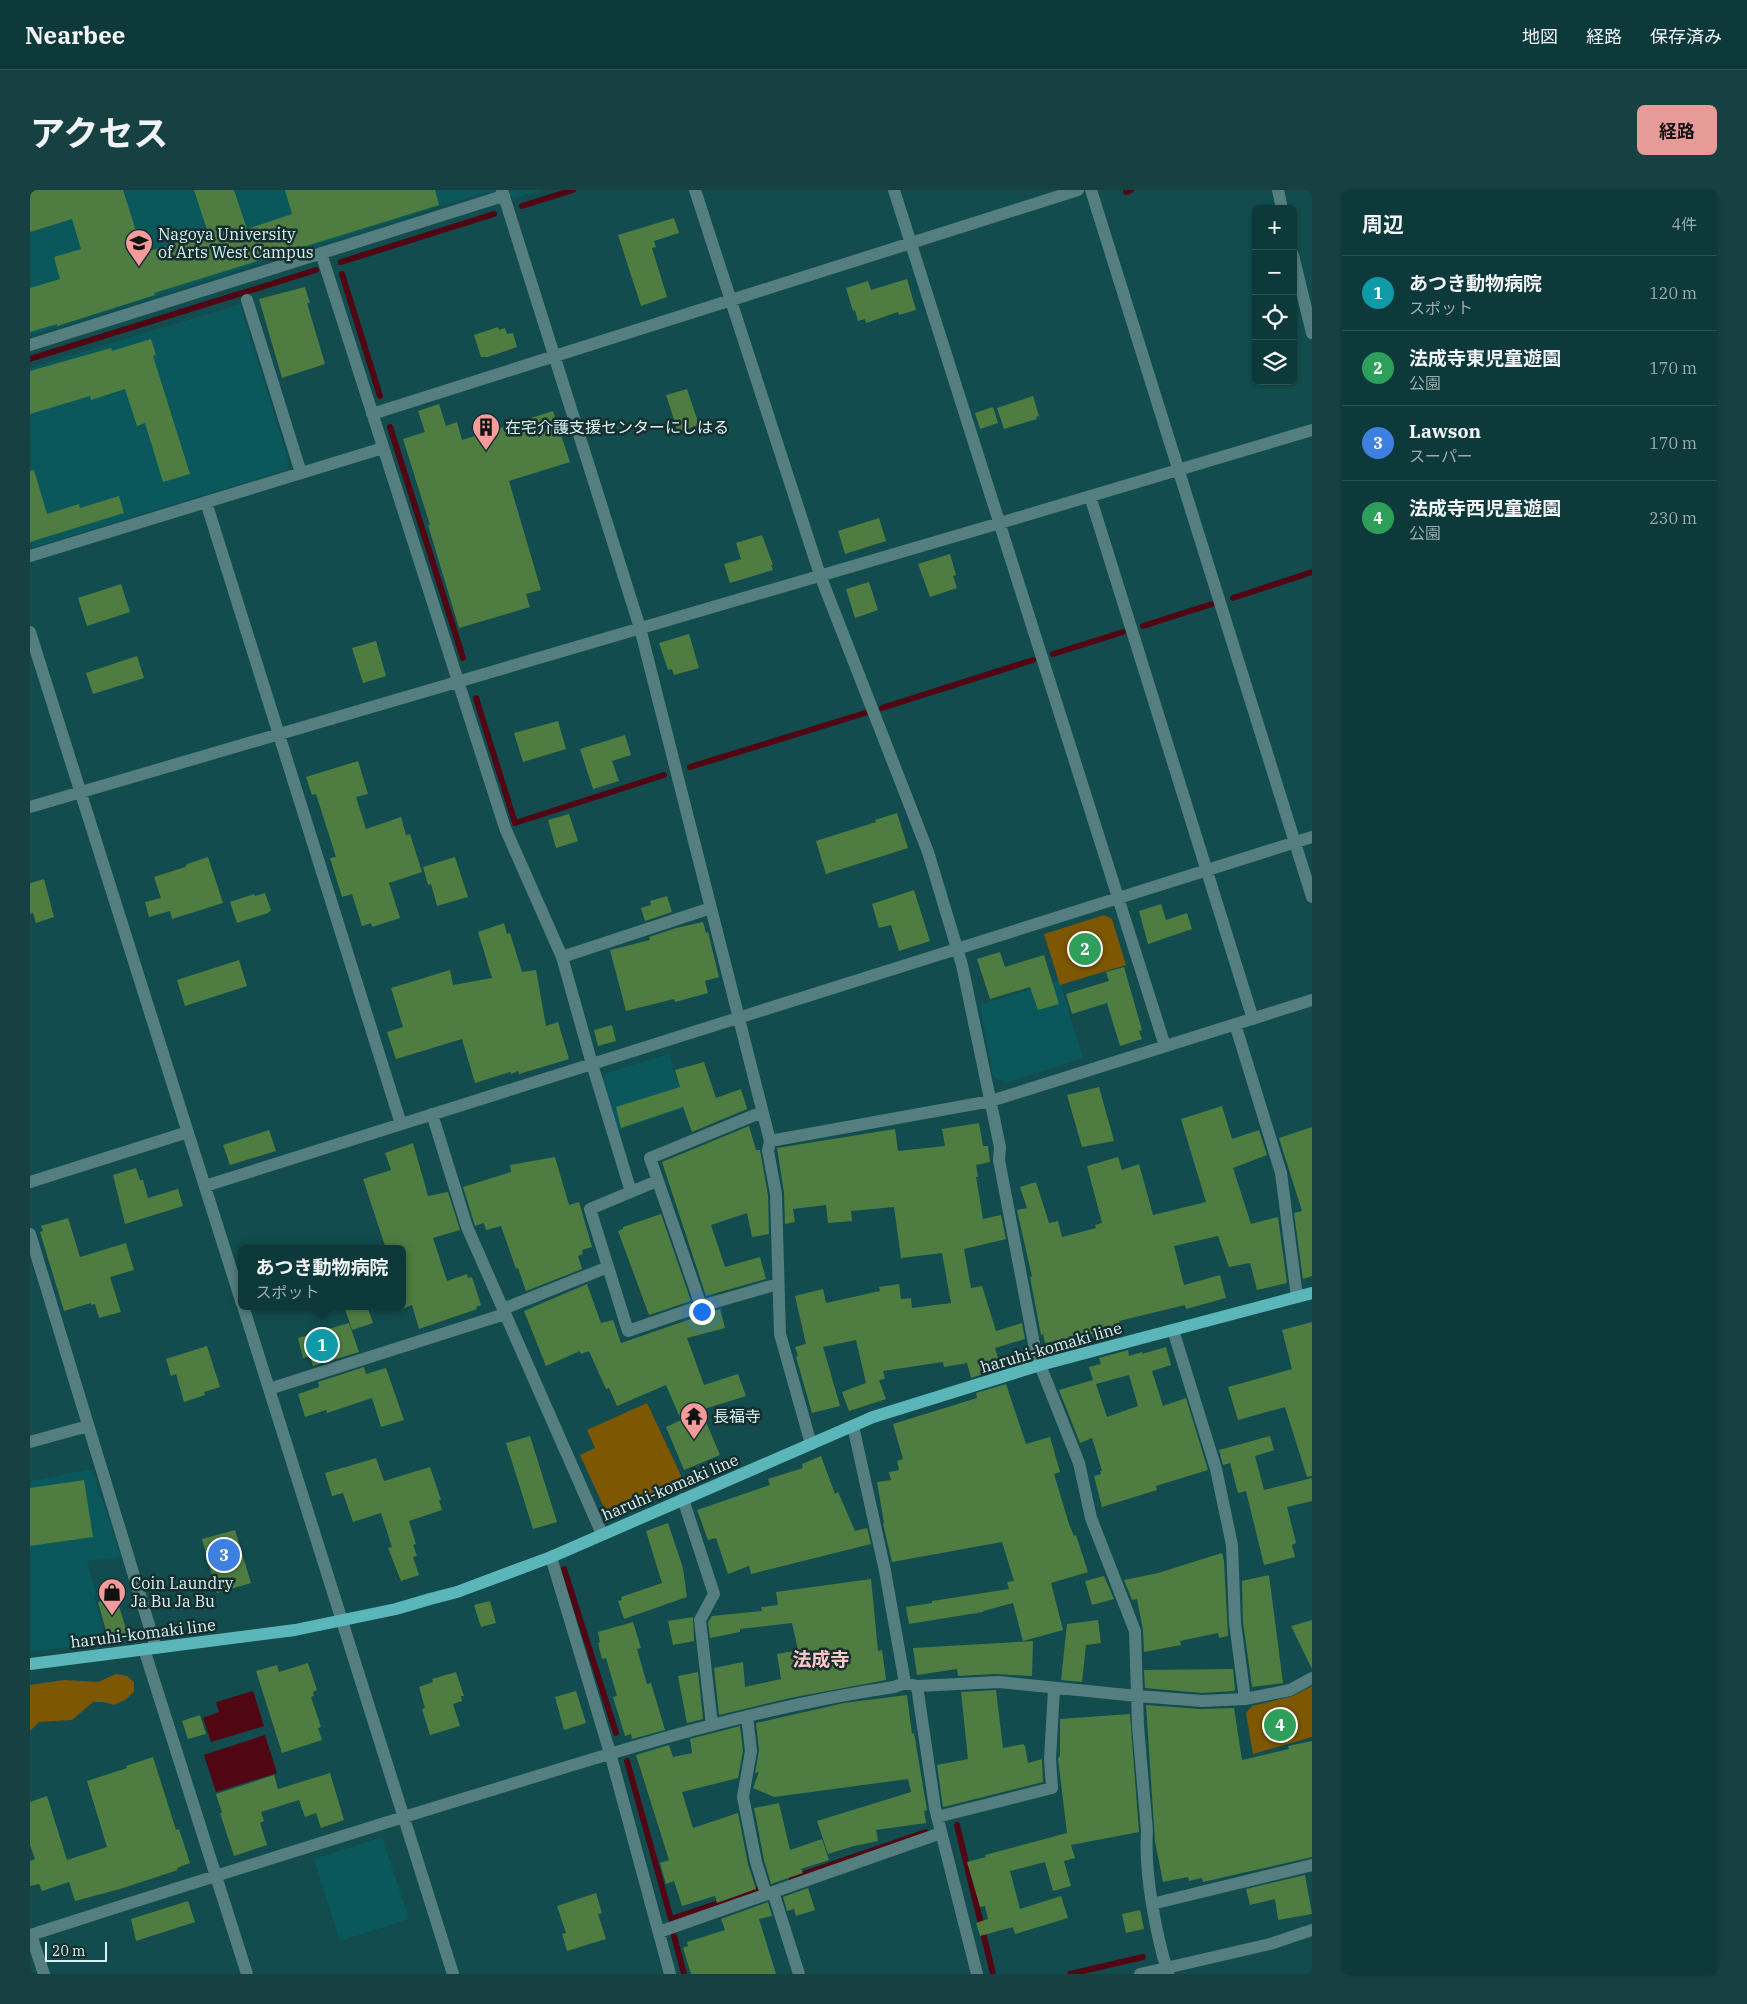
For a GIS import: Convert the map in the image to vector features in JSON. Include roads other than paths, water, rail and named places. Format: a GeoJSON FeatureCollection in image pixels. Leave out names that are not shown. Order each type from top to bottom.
{"type":"FeatureCollection","features":[{"type":"Feature","properties":{"kind":"main road","name":"haruhi-komaki line"},"geometry":{"type":"LineString","coordinates":[[30,1664],[295,1630],[396,1609],[457,1592],[551,1557],[873,1417],[1040,1365],[1312,1293]]}},
{"type":"Feature","properties":{"kind":"street"},"geometry":{"type":"LineString","coordinates":[[696,190],[820,575],[928,852],[958,950],[991,1101],[1000,1147],[999,1160],[1040,1365],[1079,1463],[1091,1518],[1135,1631],[1137,1696],[1147,1831],[1146,1845],[1152,1904],[1167,1971]]}},
{"type":"Feature","properties":{"kind":"street"},"geometry":{"type":"LineString","coordinates":[[894,190],[1117,900],[1165,1046]]}},
{"type":"Feature","properties":{"kind":"street"},"geometry":{"type":"LineString","coordinates":[[372,414],[1078,190]]}},
{"type":"Feature","properties":{"kind":"street"},"geometry":{"type":"LineString","coordinates":[[1091,190],[1312,897]]}},
{"type":"Feature","properties":{"kind":"street"},"geometry":{"type":"LineString","coordinates":[[1278,190],[1281,205]]}},
{"type":"Feature","properties":{"kind":"street"},"geometry":{"type":"LineString","coordinates":[[30,345],[321,253],[502,193],[640,628],[770,1141],[768,1151],[776,1194],[780,1334],[811,1444]]}},
{"type":"Feature","properties":{"kind":"street"},"geometry":{"type":"LineString","coordinates":[[321,253],[505,828],[562,958],[631,1192]]}},
{"type":"Feature","properties":{"kind":"street"},"geometry":{"type":"LineString","coordinates":[[1297,272],[1312,334]]}},
{"type":"Feature","properties":{"kind":"street"},"geometry":{"type":"LineString","coordinates":[[247,300],[301,473]]}},
{"type":"Feature","properties":{"kind":"street"},"geometry":{"type":"LineString","coordinates":[[30,807],[1312,430]]}},
{"type":"Feature","properties":{"kind":"street"},"geometry":{"type":"LineString","coordinates":[[30,556],[383,448]]}},
{"type":"Feature","properties":{"kind":"street"},"geometry":{"type":"LineString","coordinates":[[1090,496],[1253,1019]]}},
{"type":"Feature","properties":{"kind":"street"},"geometry":{"type":"LineString","coordinates":[[206,502],[401,1124]]}},
{"type":"Feature","properties":{"kind":"street"},"geometry":{"type":"LineString","coordinates":[[30,632],[238,1292]]}},
{"type":"Feature","properties":{"kind":"street"},"geometry":{"type":"LineString","coordinates":[[205,1186],[1312,838]]}},
{"type":"Feature","properties":{"kind":"street"},"geometry":{"type":"LineString","coordinates":[[562,958],[711,908]]}},
{"type":"Feature","properties":{"kind":"street"},"geometry":{"type":"LineString","coordinates":[[770,1141],[991,1101],[1312,1000]]}},
{"type":"Feature","properties":{"kind":"street"},"geometry":{"type":"LineString","coordinates":[[1235,1024],[1281,1173],[1297,1297]]}},
{"type":"Feature","properties":{"kind":"street"},"geometry":{"type":"LineString","coordinates":[[701,1306],[650,1158],[762,1112]]}},
{"type":"Feature","properties":{"kind":"street"},"geometry":{"type":"LineString","coordinates":[[432,1114],[467,1227],[602,1534]]}},
{"type":"Feature","properties":{"kind":"street"},"geometry":{"type":"LineString","coordinates":[[30,1182],[188,1132]]}},
{"type":"Feature","properties":{"kind":"street"},"geometry":{"type":"LineString","coordinates":[[657,1181],[590,1209],[628,1331],[701,1306],[778,1284]]}},
{"type":"Feature","properties":{"kind":"street"},"geometry":{"type":"LineString","coordinates":[[30,1234],[88,1426],[216,1876],[247,1974]]}},
{"type":"Feature","properties":{"kind":"street"},"geometry":{"type":"LineString","coordinates":[[269,1389],[504,1312],[608,1267]]}},
{"type":"Feature","properties":{"kind":"street"},"geometry":{"type":"LineString","coordinates":[[244,1310],[453,1974]]}},
{"type":"Feature","properties":{"kind":"street"},"geometry":{"type":"LineString","coordinates":[[1173,1330],[1216,1468],[1232,1546],[1235,1623],[1245,1699]]}},
{"type":"Feature","properties":{"kind":"street"},"geometry":{"type":"LineString","coordinates":[[30,1442],[88,1426]]}},
{"type":"Feature","properties":{"kind":"street"},"geometry":{"type":"LineString","coordinates":[[853,1426],[911,1685],[937,1818],[977,1974]]}},
{"type":"Feature","properties":{"kind":"street"},"geometry":{"type":"LineString","coordinates":[[683,1499],[714,1594],[700,1620],[712,1725]]}},
{"type":"Feature","properties":{"kind":"street"},"geometry":{"type":"LineString","coordinates":[[551,1557],[610,1753],[670,1974]]}},
{"type":"Feature","properties":{"kind":"street"},"geometry":{"type":"LineString","coordinates":[[44,1974],[31,1935],[610,1753],[747,1716],[824,1698],[911,1685],[999,1682],[1202,1701],[1245,1699],[1290,1690],[1312,1678]]}},
{"type":"Feature","properties":{"kind":"street"},"geometry":{"type":"LineString","coordinates":[[937,1818],[1052,1788],[1050,1759],[1054,1688]]}},
{"type":"Feature","properties":{"kind":"street"},"geometry":{"type":"LineString","coordinates":[[747,1716],[752,1751],[743,1797],[756,1862],[799,1974]]}},
{"type":"Feature","properties":{"kind":"street"},"geometry":{"type":"LineString","coordinates":[[658,1932],[941,1834]]}},
{"type":"Feature","properties":{"kind":"street"},"geometry":{"type":"LineString","coordinates":[[1152,1904],[1312,1865]]}},
{"type":"Feature","properties":{"kind":"street"},"geometry":{"type":"LineString","coordinates":[[1140,1974],[1167,1971],[1270,1944],[1312,1930]]}},
{"type":"Feature","properties":{"kind":"waterway"},"geometry":{"type":"LineString","coordinates":[[522,206],[573,190]]}},
{"type":"Feature","properties":{"kind":"waterway"},"geometry":{"type":"LineString","coordinates":[[1126,192],[1131,190]]}},
{"type":"Feature","properties":{"kind":"waterway"},"geometry":{"type":"LineString","coordinates":[[341,262],[494,214]]}},
{"type":"Feature","properties":{"kind":"waterway"},"geometry":{"type":"LineString","coordinates":[[30,359],[316,270]]}},
{"type":"Feature","properties":{"kind":"waterway"},"geometry":{"type":"LineString","coordinates":[[342,274],[380,396]]}},
{"type":"Feature","properties":{"kind":"waterway"},"geometry":{"type":"LineString","coordinates":[[390,427],[463,658]]}},
{"type":"Feature","properties":{"kind":"waterway"},"geometry":{"type":"LineString","coordinates":[[1233,598],[1312,572]]}},
{"type":"Feature","properties":{"kind":"waterway"},"geometry":{"type":"LineString","coordinates":[[1143,626],[1212,604]]}},
{"type":"Feature","properties":{"kind":"waterway"},"geometry":{"type":"LineString","coordinates":[[1053,654],[1123,632]]}},
{"type":"Feature","properties":{"kind":"waterway"},"geometry":{"type":"LineString","coordinates":[[882,708],[1033,660]]}},
{"type":"Feature","properties":{"kind":"waterway"},"geometry":{"type":"LineString","coordinates":[[476,698],[515,823],[664,775]]}},
{"type":"Feature","properties":{"kind":"waterway"},"geometry":{"type":"LineString","coordinates":[[690,767],[865,713]]}},
{"type":"Feature","properties":{"kind":"waterway"},"geometry":{"type":"LineString","coordinates":[[564,1569],[616,1733]]}},
{"type":"Feature","properties":{"kind":"waterway"},"geometry":{"type":"LineString","coordinates":[[627,1761],[671,1919],[757,1890]]}},
{"type":"Feature","properties":{"kind":"waterway"},"geometry":{"type":"LineString","coordinates":[[957,1825],[993,1974]]}},
{"type":"Feature","properties":{"kind":"waterway"},"geometry":{"type":"LineString","coordinates":[[792,1878],[926,1832]]}},
{"type":"Feature","properties":{"kind":"waterway"},"geometry":{"type":"LineString","coordinates":[[674,1936],[684,1974]]}},
{"type":"Feature","properties":{"kind":"waterway"},"geometry":{"type":"LineString","coordinates":[[1070,1974],[1143,1957]]}},
{"type":"Feature","properties":{"kind":"place","name":"Nagoya University of Arts West Campus"},"geometry":{"type":"Point","coordinates":[139,267]}},
{"type":"Feature","properties":{"kind":"place","name":"在宅介護支援センターにしはる"},"geometry":{"type":"Point","coordinates":[486,451]}},
{"type":"Feature","properties":{"kind":"place","name":"法成寺東児童遊園"},"geometry":{"type":"Point","coordinates":[1085,949]}},
{"type":"Feature","properties":{"kind":"place","name":"あつき動物病院"},"geometry":{"type":"Point","coordinates":[322,1345]}},
{"type":"Feature","properties":{"kind":"place","name":"長福寺"},"geometry":{"type":"Point","coordinates":[694,1440]}},
{"type":"Feature","properties":{"kind":"place","name":"Lawson"},"geometry":{"type":"Point","coordinates":[224,1555]}},
{"type":"Feature","properties":{"kind":"place","name":"Coin Laundry Ja Bu Ja Bu"},"geometry":{"type":"Point","coordinates":[112,1616]}},
{"type":"Feature","properties":{"kind":"place","name":"法成寺西児童遊園"},"geometry":{"type":"Point","coordinates":[1280,1725]}},
{"type":"Feature","properties":{"kind":"district","name":"法成寺"},"geometry":{"type":"Point","coordinates":[821,1659]}}]}
